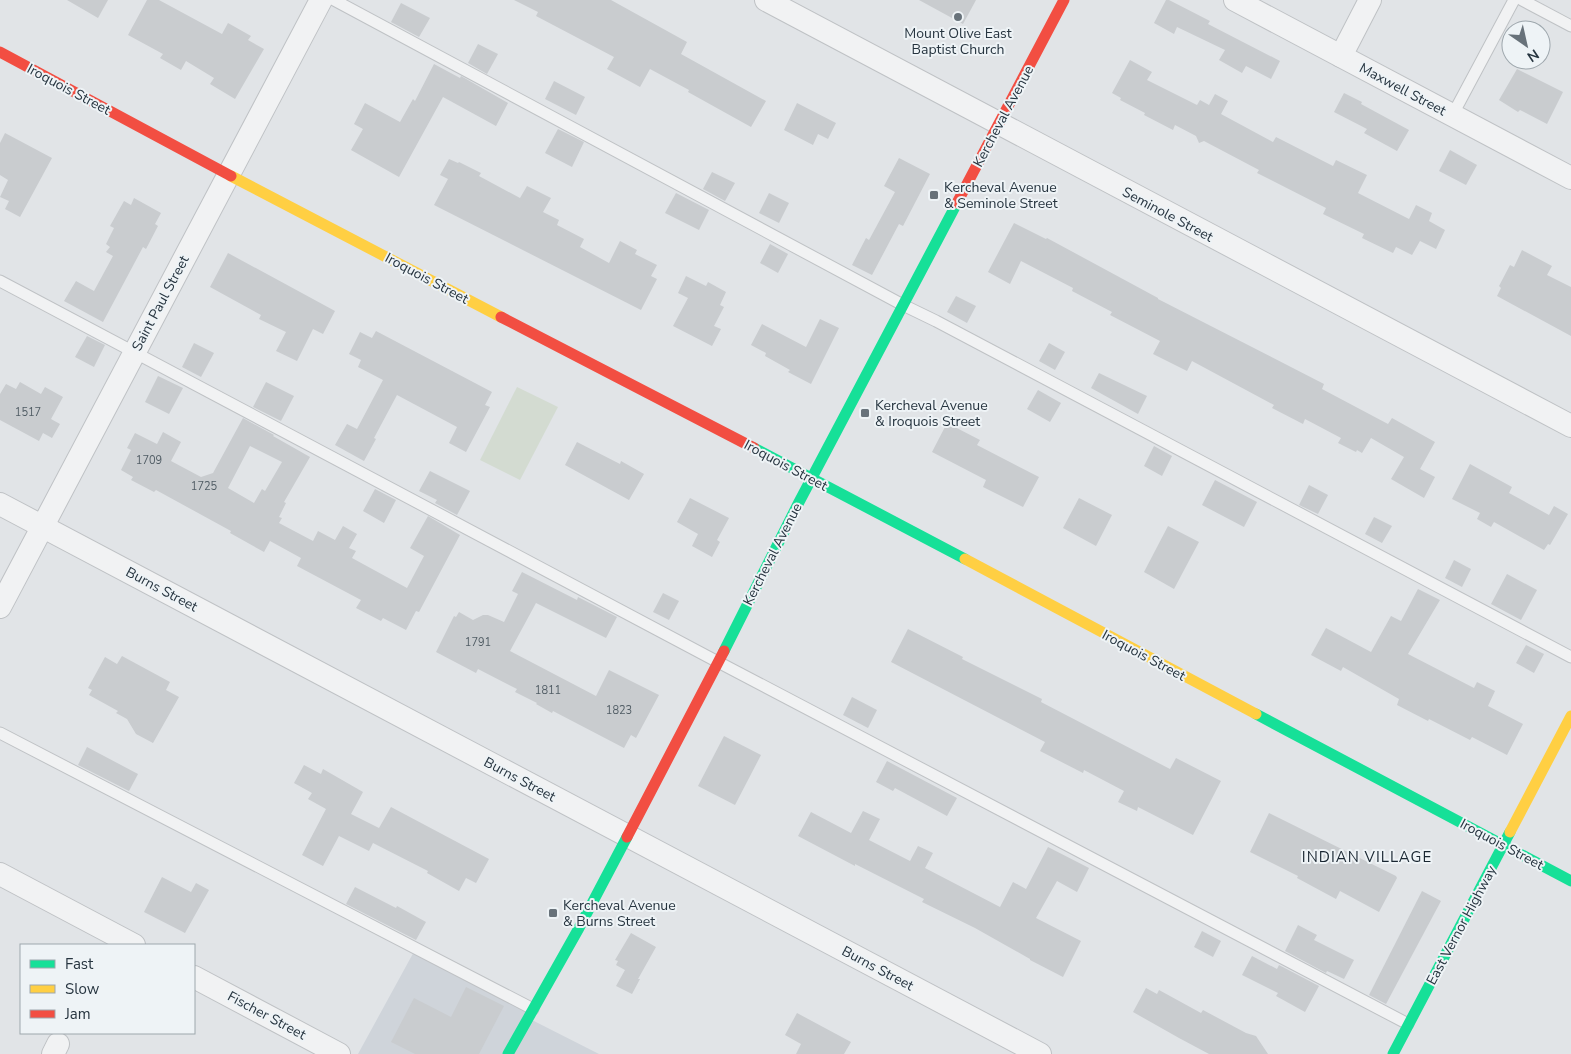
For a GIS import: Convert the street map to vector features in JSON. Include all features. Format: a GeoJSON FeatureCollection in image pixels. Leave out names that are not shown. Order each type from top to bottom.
{"type":"FeatureCollection","features":[{"type":"Feature","properties":{"kind":"street","name":"Saint Paul Street"},"geometry":{"type":"LineString","coordinates":[[0,607],[321,0]]}},
{"type":"Feature","properties":{"kind":"street","name":"Seminole Street"},"geometry":{"type":"LineString","coordinates":[[766,0],[1571,426]]}},
{"type":"Feature","properties":{"kind":"street","name":"Kercheval Avenue"},"geometry":{"type":"LineString","coordinates":[[508,1054],[579,928],[718,662],[759,578],[1064,0]]}},
{"type":"Feature","properties":{"kind":"street","name":"Maxwell Street"},"geometry":{"type":"LineString","coordinates":[[1234,0],[1571,178]]}},
{"type":"Feature","properties":{"kind":"street"},"geometry":{"type":"LineString","coordinates":[[1341,56],[1370,0]]}},
{"type":"Feature","properties":{"kind":"street","name":"Iroquois Street"},"geometry":{"type":"LineString","coordinates":[[0,52],[228,174],[812,478],[1571,881]]}},
{"type":"Feature","properties":{"kind":"street","name":"Burns Street"},"geometry":{"type":"LineString","coordinates":[[0,504],[1040,1054]]}},
{"type":"Feature","properties":{"kind":"street","name":"East Vernor Highway"},"geometry":{"type":"LineString","coordinates":[[1392,1054],[1571,716]]}},
{"type":"Feature","properties":{"kind":"street"},"geometry":{"type":"LineString","coordinates":[[0,874],[132,944]]}},
{"type":"Feature","properties":{"kind":"street","name":"Fischer Street"},"geometry":{"type":"LineString","coordinates":[[195,978],[339,1054]]}},
{"type":"Feature","properties":{"kind":"lane"},"geometry":{"type":"LineString","coordinates":[[334,0],[903,305],[1571,657]]}},
{"type":"Feature","properties":{"kind":"lane"},"geometry":{"type":"LineString","coordinates":[[1452,116],[1514,0]]}},
{"type":"Feature","properties":{"kind":"lane"},"geometry":{"type":"LineString","coordinates":[[1522,0],[1571,26]]}},
{"type":"Feature","properties":{"kind":"lane"},"geometry":{"type":"LineString","coordinates":[[0,281],[718,662],[1408,1024]]}},
{"type":"Feature","properties":{"kind":"lane"},"geometry":{"type":"LineString","coordinates":[[0,733],[532,1010]]}},
{"type":"Feature","properties":{"kind":"shaded area"},"geometry":{"type":"Polygon","coordinates":[[[517,387],[558,407],[520,480],[480,460],[517,387]]]}},
{"type":"Feature","properties":{"kind":"shaded area"},"geometry":{"type":"Polygon","coordinates":[[[416,948],[533,1009],[528,1018],[599,1054],[358,1054],[416,948]]]}},
{"type":"Feature","properties":{"kind":"building"},"geometry":{"type":"Polygon","coordinates":[[[67,0],[108,0],[98,18],[67,0]]]}},
{"type":"Feature","properties":{"kind":"building"},"geometry":{"type":"Polygon","coordinates":[[[147,0],[159,0],[222,34],[228,23],[251,36],[248,40],[264,49],[235,99],[210,84],[214,78],[186,61],[181,70],[160,58],[163,54],[128,35],[147,0]]]}},
{"type":"Feature","properties":{"kind":"building"},"geometry":{"type":"Polygon","coordinates":[[[514,0],[611,0],[687,42],[681,54],[766,101],[751,127],[650,69],[640,87],[607,69],[614,57],[536,16],[538,12],[514,0]]]}},
{"type":"Feature","properties":{"kind":"building","name":"Mount Olive East Baptist Church"},"geometry":{"type":"Polygon","coordinates":[[[919,0],[976,0],[963,24],[919,0]]]}},
{"type":"Feature","properties":{"kind":"building"},"geometry":{"type":"Polygon","coordinates":[[[1166,0],[1210,21],[1208,24],[1280,61],[1271,79],[1246,66],[1242,73],[1219,60],[1225,50],[1177,27],[1174,34],[1154,23],[1166,0]]]}},
{"type":"Feature","properties":{"kind":"building"},"geometry":{"type":"Polygon","coordinates":[[[401,3],[430,18],[419,37],[391,22],[401,3]]]}},
{"type":"Feature","properties":{"kind":"building"},"geometry":{"type":"Polygon","coordinates":[[[478,44],[498,54],[487,74],[468,63],[478,44]]]}},
{"type":"Feature","properties":{"kind":"building"},"geometry":{"type":"Polygon","coordinates":[[[1130,60],[1152,72],[1147,80],[1197,105],[1200,100],[1209,105],[1215,94],[1228,101],[1221,114],[1273,142],[1276,137],[1333,166],[1336,160],[1367,175],[1358,193],[1409,219],[1416,205],[1432,213],[1429,221],[1445,230],[1436,249],[1420,241],[1412,255],[1396,247],[1393,253],[1362,238],[1364,234],[1323,214],[1326,208],[1257,173],[1259,170],[1204,141],[1199,143],[1196,136],[1175,125],[1173,130],[1144,115],[1145,113],[1120,100],[1121,98],[1112,93],[1130,60]]]}},
{"type":"Feature","properties":{"kind":"building"},"geometry":{"type":"Polygon","coordinates":[[[434,64],[460,78],[461,76],[508,103],[496,126],[443,97],[399,177],[351,150],[363,129],[354,124],[365,103],[400,122],[413,99],[415,101],[434,64]]]}},
{"type":"Feature","properties":{"kind":"building"},"geometry":{"type":"Polygon","coordinates":[[[1516,70],[1563,92],[1547,124],[1520,110],[1518,112],[1499,100],[1516,70]]]}},
{"type":"Feature","properties":{"kind":"building"},"geometry":{"type":"Polygon","coordinates":[[[554,81],[585,97],[576,115],[545,99],[554,81]]]}},
{"type":"Feature","properties":{"kind":"building"},"geometry":{"type":"Polygon","coordinates":[[[1344,93],[1409,130],[1397,151],[1364,133],[1367,129],[1334,112],[1344,93]]]}},
{"type":"Feature","properties":{"kind":"building"},"geometry":{"type":"Polygon","coordinates":[[[797,103],[836,123],[828,139],[818,134],[813,145],[784,130],[797,103]]]}},
{"type":"Feature","properties":{"kind":"building"},"geometry":{"type":"Polygon","coordinates":[[[558,129],[584,142],[572,167],[545,153],[558,129]]]}},
{"type":"Feature","properties":{"kind":"building"},"geometry":{"type":"Polygon","coordinates":[[[5,133],[52,158],[20,217],[5,209],[9,201],[0,197],[8,180],[0,175],[0,143],[5,133]]]}},
{"type":"Feature","properties":{"kind":"building"},"geometry":{"type":"Polygon","coordinates":[[[1450,150],[1477,165],[1466,185],[1439,171],[1450,150]]]}},
{"type":"Feature","properties":{"kind":"building"},"geometry":{"type":"Polygon","coordinates":[[[899,158],[930,174],[903,226],[899,224],[872,275],[852,265],[866,238],[869,240],[895,192],[884,186],[899,158]]]}},
{"type":"Feature","properties":{"kind":"building"},"geometry":{"type":"Polygon","coordinates":[[[449,159],[481,173],[479,176],[520,198],[527,186],[551,198],[543,212],[559,220],[557,225],[584,239],[580,247],[609,263],[620,241],[637,250],[635,254],[657,265],[651,276],[657,279],[641,310],[434,205],[448,179],[440,175],[449,159]]]}},
{"type":"Feature","properties":{"kind":"building"},"geometry":{"type":"Polygon","coordinates":[[[712,172],[735,183],[725,201],[703,189],[712,172]]]}},
{"type":"Feature","properties":{"kind":"building"},"geometry":{"type":"Polygon","coordinates":[[[676,193],[709,210],[699,230],[665,213],[676,193]]]}},
{"type":"Feature","properties":{"kind":"building"},"geometry":{"type":"Polygon","coordinates":[[[769,193],[789,203],[779,223],[759,213],[769,193]]]}},
{"type":"Feature","properties":{"kind":"building"},"geometry":{"type":"Polygon","coordinates":[[[134,198],[161,213],[155,224],[158,226],[146,249],[143,247],[103,322],[64,301],[76,281],[94,291],[113,256],[106,252],[110,247],[106,244],[114,228],[110,226],[124,201],[131,205],[134,198]]]}},
{"type":"Feature","properties":{"kind":"building"},"geometry":{"type":"Polygon","coordinates":[[[1014,223],[1047,238],[1158,299],[1324,384],[1322,389],[1388,424],[1392,418],[1435,442],[1420,469],[1435,477],[1424,498],[1391,479],[1404,457],[1371,438],[1362,453],[1357,450],[1356,452],[1338,443],[1341,438],[1305,419],[1303,424],[1272,408],[1274,405],[1192,361],[1187,371],[1153,354],[1160,341],[1110,315],[1112,312],[1072,291],[1073,288],[1021,261],[1010,284],[988,272],[1014,223]]]}},
{"type":"Feature","properties":{"kind":"building"},"geometry":{"type":"Polygon","coordinates":[[[770,244],[788,254],[778,273],[760,263],[770,244]]]}},
{"type":"Feature","properties":{"kind":"building"},"geometry":{"type":"Polygon","coordinates":[[[1522,250],[1552,266],[1547,275],[1571,287],[1571,336],[1497,296],[1501,288],[1499,286],[1510,265],[1514,267],[1522,250]]]}},
{"type":"Feature","properties":{"kind":"building"},"geometry":{"type":"Polygon","coordinates":[[[228,253],[335,311],[323,334],[313,329],[297,361],[276,351],[286,332],[259,319],[261,315],[210,287],[228,253]]]}},
{"type":"Feature","properties":{"kind":"building"},"geometry":{"type":"Polygon","coordinates":[[[686,276],[706,286],[708,282],[726,292],[720,305],[724,307],[714,326],[721,329],[712,346],[673,326],[688,298],[678,293],[686,276]]]}},
{"type":"Feature","properties":{"kind":"building"},"geometry":{"type":"Polygon","coordinates":[[[956,296],[976,306],[967,323],[947,312],[956,296]]]}},
{"type":"Feature","properties":{"kind":"building"},"geometry":{"type":"Polygon","coordinates":[[[820,319],[839,328],[811,384],[788,372],[790,370],[765,356],[766,353],[751,345],[762,324],[806,347],[820,319]]]}},
{"type":"Feature","properties":{"kind":"building"},"geometry":{"type":"Polygon","coordinates":[[[376,331],[492,392],[485,405],[490,407],[466,452],[449,443],[457,427],[397,395],[364,461],[335,445],[347,424],[357,429],[383,380],[358,367],[361,360],[349,354],[360,332],[372,338],[376,331]]]}},
{"type":"Feature","properties":{"kind":"building"},"geometry":{"type":"Polygon","coordinates":[[[87,336],[105,345],[94,367],[75,357],[87,336]]]}},
{"type":"Feature","properties":{"kind":"building"},"geometry":{"type":"Polygon","coordinates":[[[194,343],[214,353],[201,377],[182,367],[194,343]]]}},
{"type":"Feature","properties":{"kind":"building"},"geometry":{"type":"Polygon","coordinates":[[[1049,343],[1065,352],[1055,370],[1039,361],[1049,343]]]}},
{"type":"Feature","properties":{"kind":"building"},"geometry":{"type":"Polygon","coordinates":[[[1099,373],[1147,396],[1138,414],[1091,388],[1099,373]]]}},
{"type":"Feature","properties":{"kind":"building"},"geometry":{"type":"Polygon","coordinates":[[[158,376],[183,388],[169,414],[145,402],[158,376]]]}},
{"type":"Feature","properties":{"kind":"building"},"geometry":{"type":"Polygon","coordinates":[[[20,382],[41,394],[45,387],[63,397],[51,419],[60,424],[52,438],[43,433],[39,441],[0,420],[0,394],[6,384],[16,389],[20,382]]]}},
{"type":"Feature","properties":{"kind":"building"},"geometry":{"type":"Polygon","coordinates":[[[266,382],[294,396],[281,421],[253,407],[266,382]]]}},
{"type":"Feature","properties":{"kind":"building"},"geometry":{"type":"Polygon","coordinates":[[[1038,390],[1061,403],[1050,422],[1027,409],[1038,390]]]}},
{"type":"Feature","properties":{"kind":"building"},"geometry":{"type":"Polygon","coordinates":[[[243,418],[274,435],[310,457],[284,502],[286,503],[279,517],[282,518],[279,523],[313,541],[318,531],[335,540],[343,526],[357,534],[349,548],[356,551],[352,558],[407,588],[424,556],[410,548],[428,516],[460,535],[419,612],[416,611],[406,630],[383,618],[381,621],[356,608],[361,600],[297,566],[301,558],[270,541],[264,552],[230,533],[231,531],[156,490],[154,492],[131,480],[133,477],[121,470],[131,450],[127,448],[135,433],[157,444],[163,432],[181,442],[171,461],[201,477],[213,473],[243,418]],[[250,446],[228,488],[254,503],[262,489],[265,491],[282,462],[250,446]]]}},
{"type":"Feature","properties":{"kind":"building"},"geometry":{"type":"Polygon","coordinates":[[[947,423],[980,440],[977,445],[1039,477],[1023,507],[983,487],[986,480],[932,452],[947,423]]]}},
{"type":"Feature","properties":{"kind":"building"},"geometry":{"type":"Polygon","coordinates":[[[577,442],[620,464],[621,461],[644,474],[629,500],[565,465],[577,442]]]}},
{"type":"Feature","properties":{"kind":"building"},"geometry":{"type":"Polygon","coordinates":[[[1154,446],[1172,456],[1162,476],[1144,466],[1154,446]]]}},
{"type":"Feature","properties":{"kind":"building"},"geometry":{"type":"Polygon","coordinates":[[[1470,464],[1512,487],[1509,493],[1549,515],[1554,506],[1568,514],[1550,545],[1548,544],[1544,550],[1494,522],[1491,527],[1477,519],[1480,513],[1452,499],[1470,464]]]}},
{"type":"Feature","properties":{"kind":"building"},"geometry":{"type":"Polygon","coordinates":[[[430,471],[470,491],[457,515],[435,503],[437,500],[419,491],[430,471]]]}},
{"type":"Feature","properties":{"kind":"building"},"geometry":{"type":"Polygon","coordinates":[[[1215,480],[1257,502],[1244,527],[1202,505],[1215,480]]]}},
{"type":"Feature","properties":{"kind":"building"},"geometry":{"type":"Polygon","coordinates":[[[1309,485],[1328,495],[1318,514],[1299,505],[1309,485]]]}},
{"type":"Feature","properties":{"kind":"building"},"geometry":{"type":"Polygon","coordinates":[[[375,489],[396,500],[384,523],[363,511],[375,489]]]}},
{"type":"Feature","properties":{"kind":"building"},"geometry":{"type":"Polygon","coordinates":[[[690,498],[729,518],[717,540],[720,542],[712,557],[692,546],[698,534],[677,522],[690,498]]]}},
{"type":"Feature","properties":{"kind":"building"},"geometry":{"type":"Polygon","coordinates":[[[1079,498],[1112,515],[1096,546],[1063,528],[1079,498]]]}},
{"type":"Feature","properties":{"kind":"building"},"geometry":{"type":"Polygon","coordinates":[[[1374,517],[1392,526],[1382,543],[1365,534],[1374,517]]]}},
{"type":"Feature","properties":{"kind":"building"},"geometry":{"type":"Polygon","coordinates":[[[1168,526],[1199,542],[1174,589],[1144,572],[1168,526]]]}},
{"type":"Feature","properties":{"kind":"building"},"geometry":{"type":"Polygon","coordinates":[[[1454,560],[1471,569],[1462,587],[1445,578],[1454,560]]]}},
{"type":"Feature","properties":{"kind":"building"},"geometry":{"type":"Polygon","coordinates":[[[522,572],[577,600],[578,597],[617,617],[606,638],[536,603],[510,651],[596,696],[609,670],[659,695],[636,738],[631,735],[624,748],[553,711],[552,713],[515,692],[517,689],[478,669],[476,673],[436,652],[454,616],[456,617],[459,612],[473,620],[483,615],[488,615],[504,622],[518,594],[512,591],[522,572]]]}},
{"type":"Feature","properties":{"kind":"building"},"geometry":{"type":"Polygon","coordinates":[[[1507,574],[1537,590],[1521,620],[1491,604],[1507,574]]]}},
{"type":"Feature","properties":{"kind":"building"},"geometry":{"type":"Polygon","coordinates":[[[1418,589],[1440,600],[1408,654],[1474,688],[1477,682],[1495,691],[1488,706],[1523,724],[1507,755],[1472,737],[1470,740],[1429,719],[1428,721],[1397,705],[1399,699],[1343,667],[1341,671],[1311,655],[1326,628],[1371,652],[1391,616],[1401,621],[1418,589]]]}},
{"type":"Feature","properties":{"kind":"building"},"geometry":{"type":"Polygon","coordinates":[[[663,593],[679,601],[669,620],[653,612],[663,593]]]}},
{"type":"Feature","properties":{"kind":"building"},"geometry":{"type":"Polygon","coordinates":[[[908,629],[963,657],[962,659],[1042,699],[1041,702],[1170,769],[1176,758],[1221,781],[1193,835],[1138,807],[1137,811],[1118,802],[1124,791],[1084,770],[1083,773],[1040,751],[1045,742],[891,662],[908,629]]]}},
{"type":"Feature","properties":{"kind":"building"},"geometry":{"type":"Polygon","coordinates":[[[1526,645],[1544,654],[1534,673],[1516,663],[1526,645]]]}},
{"type":"Feature","properties":{"kind":"building"},"geometry":{"type":"Polygon","coordinates":[[[122,656],[170,682],[166,690],[179,697],[153,743],[136,734],[127,719],[116,713],[118,711],[89,695],[92,690],[88,688],[105,657],[117,664],[122,656]]]}},
{"type":"Feature","properties":{"kind":"building"},"geometry":{"type":"Polygon","coordinates":[[[852,697],[877,710],[868,728],[843,715],[852,697]]]}},
{"type":"Feature","properties":{"kind":"building"},"geometry":{"type":"Polygon","coordinates":[[[724,736],[761,755],[735,805],[698,786],[724,736]]]}},
{"type":"Feature","properties":{"kind":"building"},"geometry":{"type":"Polygon","coordinates":[[[87,747],[138,774],[129,791],[78,765],[87,747]]]}},
{"type":"Feature","properties":{"kind":"building"},"geometry":{"type":"Polygon","coordinates":[[[887,761],[957,798],[947,816],[895,788],[893,791],[876,782],[887,761]]]}},
{"type":"Feature","properties":{"kind":"building"},"geometry":{"type":"Polygon","coordinates":[[[304,765],[321,774],[323,769],[363,792],[351,814],[379,828],[391,807],[489,859],[476,883],[466,878],[459,891],[427,873],[428,871],[373,843],[369,851],[339,836],[323,866],[302,855],[326,809],[308,799],[312,793],[294,783],[304,765]]]}},
{"type":"Feature","properties":{"kind":"building"},"geometry":{"type":"Polygon","coordinates":[[[863,811],[880,819],[869,840],[910,861],[918,846],[933,853],[925,868],[1000,907],[1013,882],[1026,889],[1048,847],[1089,868],[1077,892],[1057,881],[1036,918],[1081,941],[1063,977],[975,928],[922,902],[924,899],[798,836],[811,812],[851,833],[863,811]]]}},
{"type":"Feature","properties":{"kind":"building"},"geometry":{"type":"Polygon","coordinates":[[[1269,813],[1396,876],[1397,878],[1379,912],[1340,891],[1336,899],[1297,878],[1298,876],[1250,852],[1269,813]]]}},
{"type":"Feature","properties":{"kind":"building"},"geometry":{"type":"Polygon","coordinates":[[[162,877],[191,892],[196,883],[209,890],[185,933],[144,912],[162,877]]]}},
{"type":"Feature","properties":{"kind":"building"},"geometry":{"type":"Polygon","coordinates":[[[355,887],[396,908],[397,906],[426,922],[416,940],[346,904],[355,887]]]}},
{"type":"Feature","properties":{"kind":"building"},"geometry":{"type":"Polygon","coordinates":[[[1422,891],[1441,901],[1386,1004],[1369,995],[1422,891]]]}},
{"type":"Feature","properties":{"kind":"building"},"geometry":{"type":"Polygon","coordinates":[[[1298,925],[1317,935],[1314,940],[1354,960],[1344,979],[1327,971],[1326,973],[1285,951],[1298,925]]]}},
{"type":"Feature","properties":{"kind":"building"},"geometry":{"type":"Polygon","coordinates":[[[1202,931],[1221,941],[1213,957],[1194,947],[1202,931]]]}},
{"type":"Feature","properties":{"kind":"building"},"geometry":{"type":"Polygon","coordinates":[[[631,933],[656,947],[632,994],[616,986],[625,970],[616,965],[618,961],[615,960],[631,933]]]}},
{"type":"Feature","properties":{"kind":"building"},"geometry":{"type":"Polygon","coordinates":[[[1252,956],[1277,969],[1279,965],[1319,986],[1305,1012],[1276,996],[1278,993],[1242,975],[1252,956]]]}},
{"type":"Feature","properties":{"kind":"building"},"geometry":{"type":"Polygon","coordinates":[[[466,987],[504,1006],[479,1054],[415,1054],[391,1042],[414,998],[451,1017],[466,987]]]}},
{"type":"Feature","properties":{"kind":"building"},"geometry":{"type":"Polygon","coordinates":[[[1146,988],[1157,994],[1159,990],[1201,1013],[1203,1010],[1246,1033],[1256,1036],[1268,1054],[1209,1054],[1179,1038],[1133,1012],[1146,988]]]}},
{"type":"Feature","properties":{"kind":"building"},"geometry":{"type":"Polygon","coordinates":[[[797,1013],[851,1042],[844,1054],[796,1054],[801,1044],[785,1035],[797,1013]]]}},
{"type":"Feature","properties":{"kind":"traffic: fast"},"geometry":{"type":"LineString","coordinates":[[724,651],[798,504],[957,203]]}},
{"type":"Feature","properties":{"kind":"traffic: fast"},"geometry":{"type":"LineString","coordinates":[[754,448],[965,559]]}},
{"type":"Feature","properties":{"kind":"traffic: fast"},"geometry":{"type":"LineString","coordinates":[[1256,714],[1571,881]]}},
{"type":"Feature","properties":{"kind":"traffic: fast"},"geometry":{"type":"LineString","coordinates":[[1393,1054],[1510,832]]}},
{"type":"Feature","properties":{"kind":"traffic: fast"},"geometry":{"type":"LineString","coordinates":[[508,1054],[579,928],[627,837]]}},
{"type":"Feature","properties":{"kind":"traffic: slow"},"geometry":{"type":"LineString","coordinates":[[231,176],[501,317]]}},
{"type":"Feature","properties":{"kind":"traffic: slow"},"geometry":{"type":"LineString","coordinates":[[965,559],[1256,714]]}},
{"type":"Feature","properties":{"kind":"traffic: slow"},"geometry":{"type":"LineString","coordinates":[[1510,832],[1571,716]]}},
{"type":"Feature","properties":{"kind":"traffic: jam"},"geometry":{"type":"LineString","coordinates":[[957,203],[1064,0]]}},
{"type":"Feature","properties":{"kind":"traffic: jam"},"geometry":{"type":"LineString","coordinates":[[0,52],[231,176]]}},
{"type":"Feature","properties":{"kind":"traffic: jam"},"geometry":{"type":"LineString","coordinates":[[501,317],[754,448]]}},
{"type":"Feature","properties":{"kind":"traffic: jam"},"geometry":{"type":"LineString","coordinates":[[627,837],[724,651]]}},
{"type":"Feature","properties":{"kind":"place","name":"Mount Olive East Baptist Church"},"geometry":{"type":"Point","coordinates":[958,17]}},
{"type":"Feature","properties":{"kind":"place","name":"Kercheval Avenue & Seminole Street"},"geometry":{"type":"Point","coordinates":[934,195]}},
{"type":"Feature","properties":{"kind":"place","name":"Kercheval Avenue & Iroquois Street"},"geometry":{"type":"Point","coordinates":[865,413]}},
{"type":"Feature","properties":{"kind":"place","name":"Kercheval Avenue & Burns Street"},"geometry":{"type":"Point","coordinates":[553,913]}},
{"type":"Feature","properties":{"kind":"district","name":"INDIAN VILLAGE"},"geometry":{"type":"Point","coordinates":[1367,857]}}]}
